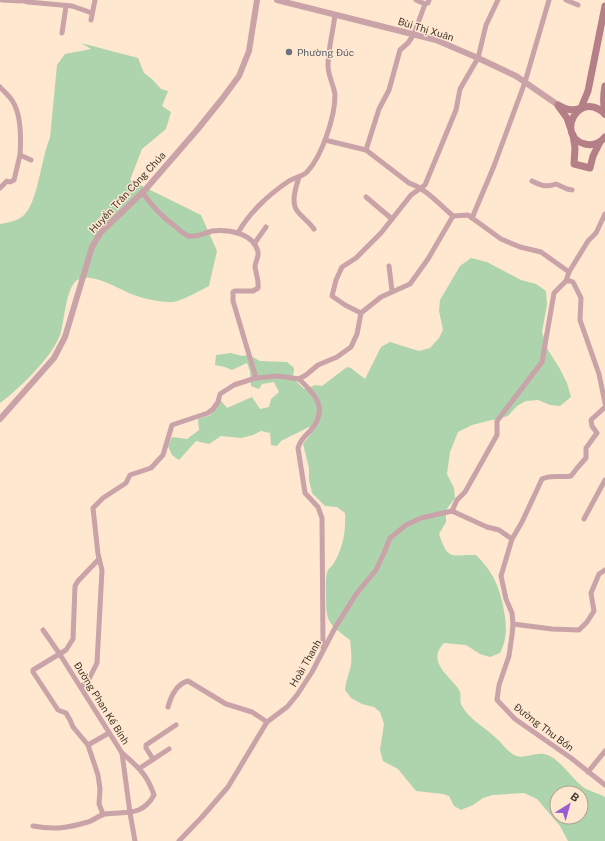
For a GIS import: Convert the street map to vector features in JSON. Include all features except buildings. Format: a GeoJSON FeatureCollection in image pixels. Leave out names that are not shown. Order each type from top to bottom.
{"type":"FeatureCollection","features":[{"type":"Feature","properties":{"kind":"main road"},"geometry":{"type":"LineString","coordinates":[[602,0],[588,91],[581,108],[572,117],[572,132],[575,148],[574,164],[590,168],[592,156],[603,140]]}},
{"type":"Feature","properties":{"kind":"main road"},"geometry":{"type":"LineString","coordinates":[[599,27],[605,6]]}},
{"type":"Feature","properties":{"kind":"main road"},"geometry":{"type":"LineString","coordinates":[[605,86],[603,106],[605,114]]}},
{"type":"Feature","properties":{"kind":"main road"},"geometry":{"type":"LineString","coordinates":[[558,105],[567,110],[575,110],[587,106],[594,107],[600,109],[605,114]]}},
{"type":"Feature","properties":{"kind":"main road"},"geometry":{"type":"LineString","coordinates":[[558,105],[572,132],[582,143],[594,144],[603,140]]}},
{"type":"Feature","properties":{"kind":"street"},"geometry":{"type":"LineString","coordinates":[[2,0],[21,0],[66,6],[92,13]]}},
{"type":"Feature","properties":{"kind":"street"},"geometry":{"type":"LineString","coordinates":[[91,20],[95,0]]}},
{"type":"Feature","properties":{"kind":"street","name":"Huyền Trân Công Chúa"},"geometry":{"type":"LineString","coordinates":[[0,419],[54,358],[65,337],[92,247],[101,232],[142,192],[197,130],[239,76],[249,52],[257,0]]}},
{"type":"Feature","properties":{"kind":"street","name":"Bùi Thị Xuân"},"geometry":{"type":"LineString","coordinates":[[277,0],[436,40],[478,58],[525,82],[558,105]]}},
{"type":"Feature","properties":{"kind":"street"},"geometry":{"type":"LineString","coordinates":[[416,0],[425,4]]}},
{"type":"Feature","properties":{"kind":"street"},"geometry":{"type":"LineString","coordinates":[[366,150],[379,110],[389,90],[400,50],[408,43],[414,34],[425,4],[428,3],[429,0]]}},
{"type":"Feature","properties":{"kind":"street"},"geometry":{"type":"LineString","coordinates":[[361,313],[345,306],[333,297],[332,294],[336,280],[342,267],[356,258],[381,233],[411,195],[425,185],[456,110],[460,89],[478,58],[486,25],[498,0]]}},
{"type":"Feature","properties":{"kind":"street"},"geometry":{"type":"LineString","coordinates":[[472,218],[494,166],[525,82],[549,0]]}},
{"type":"Feature","properties":{"kind":"street"},"geometry":{"type":"LineString","coordinates":[[566,0],[578,5]]}},
{"type":"Feature","properties":{"kind":"street"},"geometry":{"type":"LineString","coordinates":[[62,33],[66,6]]}},
{"type":"Feature","properties":{"kind":"street"},"geometry":{"type":"LineString","coordinates":[[238,233],[250,216],[270,196],[290,180],[303,175],[309,170],[321,151],[334,109],[334,90],[328,67],[328,54],[335,15]]}},
{"type":"Feature","properties":{"kind":"street"},"geometry":{"type":"LineString","coordinates":[[0,87],[12,100],[18,114],[21,148],[14,180],[10,182],[7,181],[0,188]]}},
{"type":"Feature","properties":{"kind":"street"},"geometry":{"type":"LineString","coordinates":[[325,140],[366,150],[409,183],[419,188],[453,216],[468,214],[502,239],[520,247],[541,252],[569,272]]}},
{"type":"Feature","properties":{"kind":"street"},"geometry":{"type":"LineString","coordinates":[[20,156],[31,160]]}},
{"type":"Feature","properties":{"kind":"street"},"geometry":{"type":"LineString","coordinates":[[299,177],[295,193],[296,206],[298,212],[310,222],[314,229]]}},
{"type":"Feature","properties":{"kind":"street"},"geometry":{"type":"LineString","coordinates":[[532,180],[542,185],[549,186],[556,184],[572,190]]}},
{"type":"Feature","properties":{"kind":"street"},"geometry":{"type":"LineString","coordinates":[[142,192],[163,218],[187,235],[194,236],[221,230],[230,231],[238,233],[254,244],[258,256],[255,266],[259,282],[258,288],[253,291],[235,291],[233,294],[233,301],[256,378]]}},
{"type":"Feature","properties":{"kind":"street"},"geometry":{"type":"LineString","coordinates":[[366,197],[392,219]]}},
{"type":"Feature","properties":{"kind":"street"},"geometry":{"type":"LineString","coordinates":[[512,539],[499,530],[487,527],[452,511],[458,500],[465,492],[497,436],[497,421],[542,362],[554,293],[566,281],[569,272],[588,241],[596,233],[605,215]]}},
{"type":"Feature","properties":{"kind":"street"},"geometry":{"type":"LineString","coordinates":[[81,687],[89,679],[97,663],[102,570],[99,559],[93,508],[103,498],[126,483],[130,475],[151,468],[163,455],[172,425],[213,409],[218,402],[220,394],[234,384],[256,378],[278,376],[299,378],[306,375],[318,365],[337,357],[351,347],[357,334],[361,313],[381,297],[392,291],[408,286],[412,282],[428,259],[453,216]]}},
{"type":"Feature","properties":{"kind":"street"},"geometry":{"type":"LineString","coordinates":[[254,244],[266,227]]}},
{"type":"Feature","properties":{"kind":"street"},"geometry":{"type":"LineString","coordinates":[[389,266],[392,291]]}},
{"type":"Feature","properties":{"kind":"street"},"geometry":{"type":"LineString","coordinates":[[566,281],[570,280],[573,282],[581,298],[580,320],[599,374],[605,403]]}},
{"type":"Feature","properties":{"kind":"street"},"geometry":{"type":"LineString","coordinates":[[299,378],[317,398],[320,407],[317,422],[300,442],[298,448],[305,493],[318,507],[322,518],[323,649]]}},
{"type":"Feature","properties":{"kind":"street"},"geometry":{"type":"LineString","coordinates":[[605,407],[591,420],[592,426],[597,433],[586,448],[586,458],[571,476],[546,477],[542,479],[522,522],[512,539],[501,576],[506,599],[512,613],[513,624],[552,629],[579,630],[587,622],[594,611],[592,593],[600,574],[605,570]]}},
{"type":"Feature","properties":{"kind":"street"},"geometry":{"type":"LineString","coordinates":[[584,519],[605,480]]}},
{"type":"Feature","properties":{"kind":"street","name":"Hoài Thanh"},"geometry":{"type":"LineString","coordinates":[[179,841],[202,818],[228,787],[267,722],[287,707],[312,672],[322,654],[323,649],[357,592],[376,570],[390,538],[406,525],[421,518],[452,511]]}},
{"type":"Feature","properties":{"kind":"street"},"geometry":{"type":"LineString","coordinates":[[99,559],[75,586],[73,639],[66,650],[33,670],[33,672],[58,710],[66,713],[72,727],[88,745],[98,775],[100,789],[99,804],[103,814]]}},
{"type":"Feature","properties":{"kind":"street","name":"Đường Thu Bồn"},"geometry":{"type":"LineString","coordinates":[[513,624],[509,656],[499,685],[497,700],[516,719],[605,785]]}},
{"type":"Feature","properties":{"kind":"street","name":"Đường Phan Kế Bính"},"geometry":{"type":"LineString","coordinates":[[42,630],[59,653],[122,753],[135,841]]}},
{"type":"Feature","properties":{"kind":"street"},"geometry":{"type":"LineString","coordinates":[[168,707],[172,694],[181,684],[188,681],[226,704],[252,712],[267,722]]}},
{"type":"Feature","properties":{"kind":"street"},"geometry":{"type":"LineString","coordinates":[[153,759],[146,748],[146,745],[176,725]]}},
{"type":"Feature","properties":{"kind":"street"},"geometry":{"type":"LineString","coordinates":[[88,745],[110,733]]}},
{"type":"Feature","properties":{"kind":"street"},"geometry":{"type":"LineString","coordinates":[[140,768],[169,748]]}},
{"type":"Feature","properties":{"kind":"street"},"geometry":{"type":"LineString","coordinates":[[588,772],[605,751]]}},
{"type":"Feature","properties":{"kind":"street"},"geometry":{"type":"LineString","coordinates":[[33,826],[57,829],[89,821],[103,814],[130,813],[143,808],[150,802],[154,795],[151,786],[140,768],[122,753]]}},
{"type":"Feature","properties":{"kind":"green space"},"geometry":{"type":"Polygon","coordinates":[[[81,43],[138,58],[144,73],[161,89],[168,91],[162,106],[171,112],[166,129],[142,149],[130,180],[201,215],[217,251],[209,286],[176,301],[161,301],[140,297],[107,283],[90,278],[77,280],[70,291],[62,329],[56,344],[34,372],[0,403],[0,224],[12,222],[21,218],[28,210],[36,191],[50,138],[57,65],[65,54],[91,49],[81,43]]]}},
{"type":"Feature","properties":{"kind":"green space"},"geometry":{"type":"Polygon","coordinates":[[[471,258],[487,262],[521,280],[536,284],[546,291],[547,305],[542,332],[548,350],[567,383],[571,397],[560,406],[550,405],[538,400],[526,401],[517,406],[508,416],[472,425],[458,432],[450,452],[447,474],[454,488],[455,498],[446,510],[446,522],[439,534],[442,543],[449,553],[456,556],[476,555],[490,572],[497,585],[502,601],[506,628],[505,640],[500,653],[490,657],[480,654],[466,645],[444,643],[437,656],[440,667],[459,689],[460,702],[468,714],[492,734],[511,753],[521,757],[540,754],[549,756],[560,763],[580,785],[549,785],[549,813],[537,799],[524,793],[493,795],[483,798],[473,805],[461,810],[454,806],[449,796],[416,791],[398,769],[383,761],[380,750],[384,724],[380,712],[374,707],[362,704],[351,698],[345,690],[351,665],[350,640],[332,625],[327,615],[326,575],[334,563],[342,545],[345,526],[345,513],[337,507],[325,506],[312,493],[309,480],[309,468],[303,444],[314,430],[309,427],[281,441],[277,446],[271,445],[270,433],[261,431],[241,438],[221,436],[209,444],[196,441],[179,460],[172,455],[168,446],[172,437],[187,439],[199,430],[198,419],[211,415],[218,397],[227,408],[252,397],[260,409],[269,407],[271,399],[279,392],[274,382],[262,384],[259,389],[251,386],[250,371],[247,363],[232,370],[215,365],[216,355],[231,353],[242,356],[249,355],[260,361],[287,362],[294,368],[293,378],[304,389],[316,385],[322,386],[347,367],[351,368],[365,379],[381,347],[390,342],[419,351],[430,348],[439,338],[443,330],[439,311],[440,300],[460,266],[471,258]]]}},
{"type":"Feature","properties":{"kind":"green space"},"geometry":{"type":"Polygon","coordinates":[[[589,790],[605,797],[605,841],[568,841],[559,825],[589,825],[589,790]]]}},
{"type":"Feature","properties":{"kind":"place","name":"Phường Đúc"},"geometry":{"type":"Point","coordinates":[289,52]}}]}
